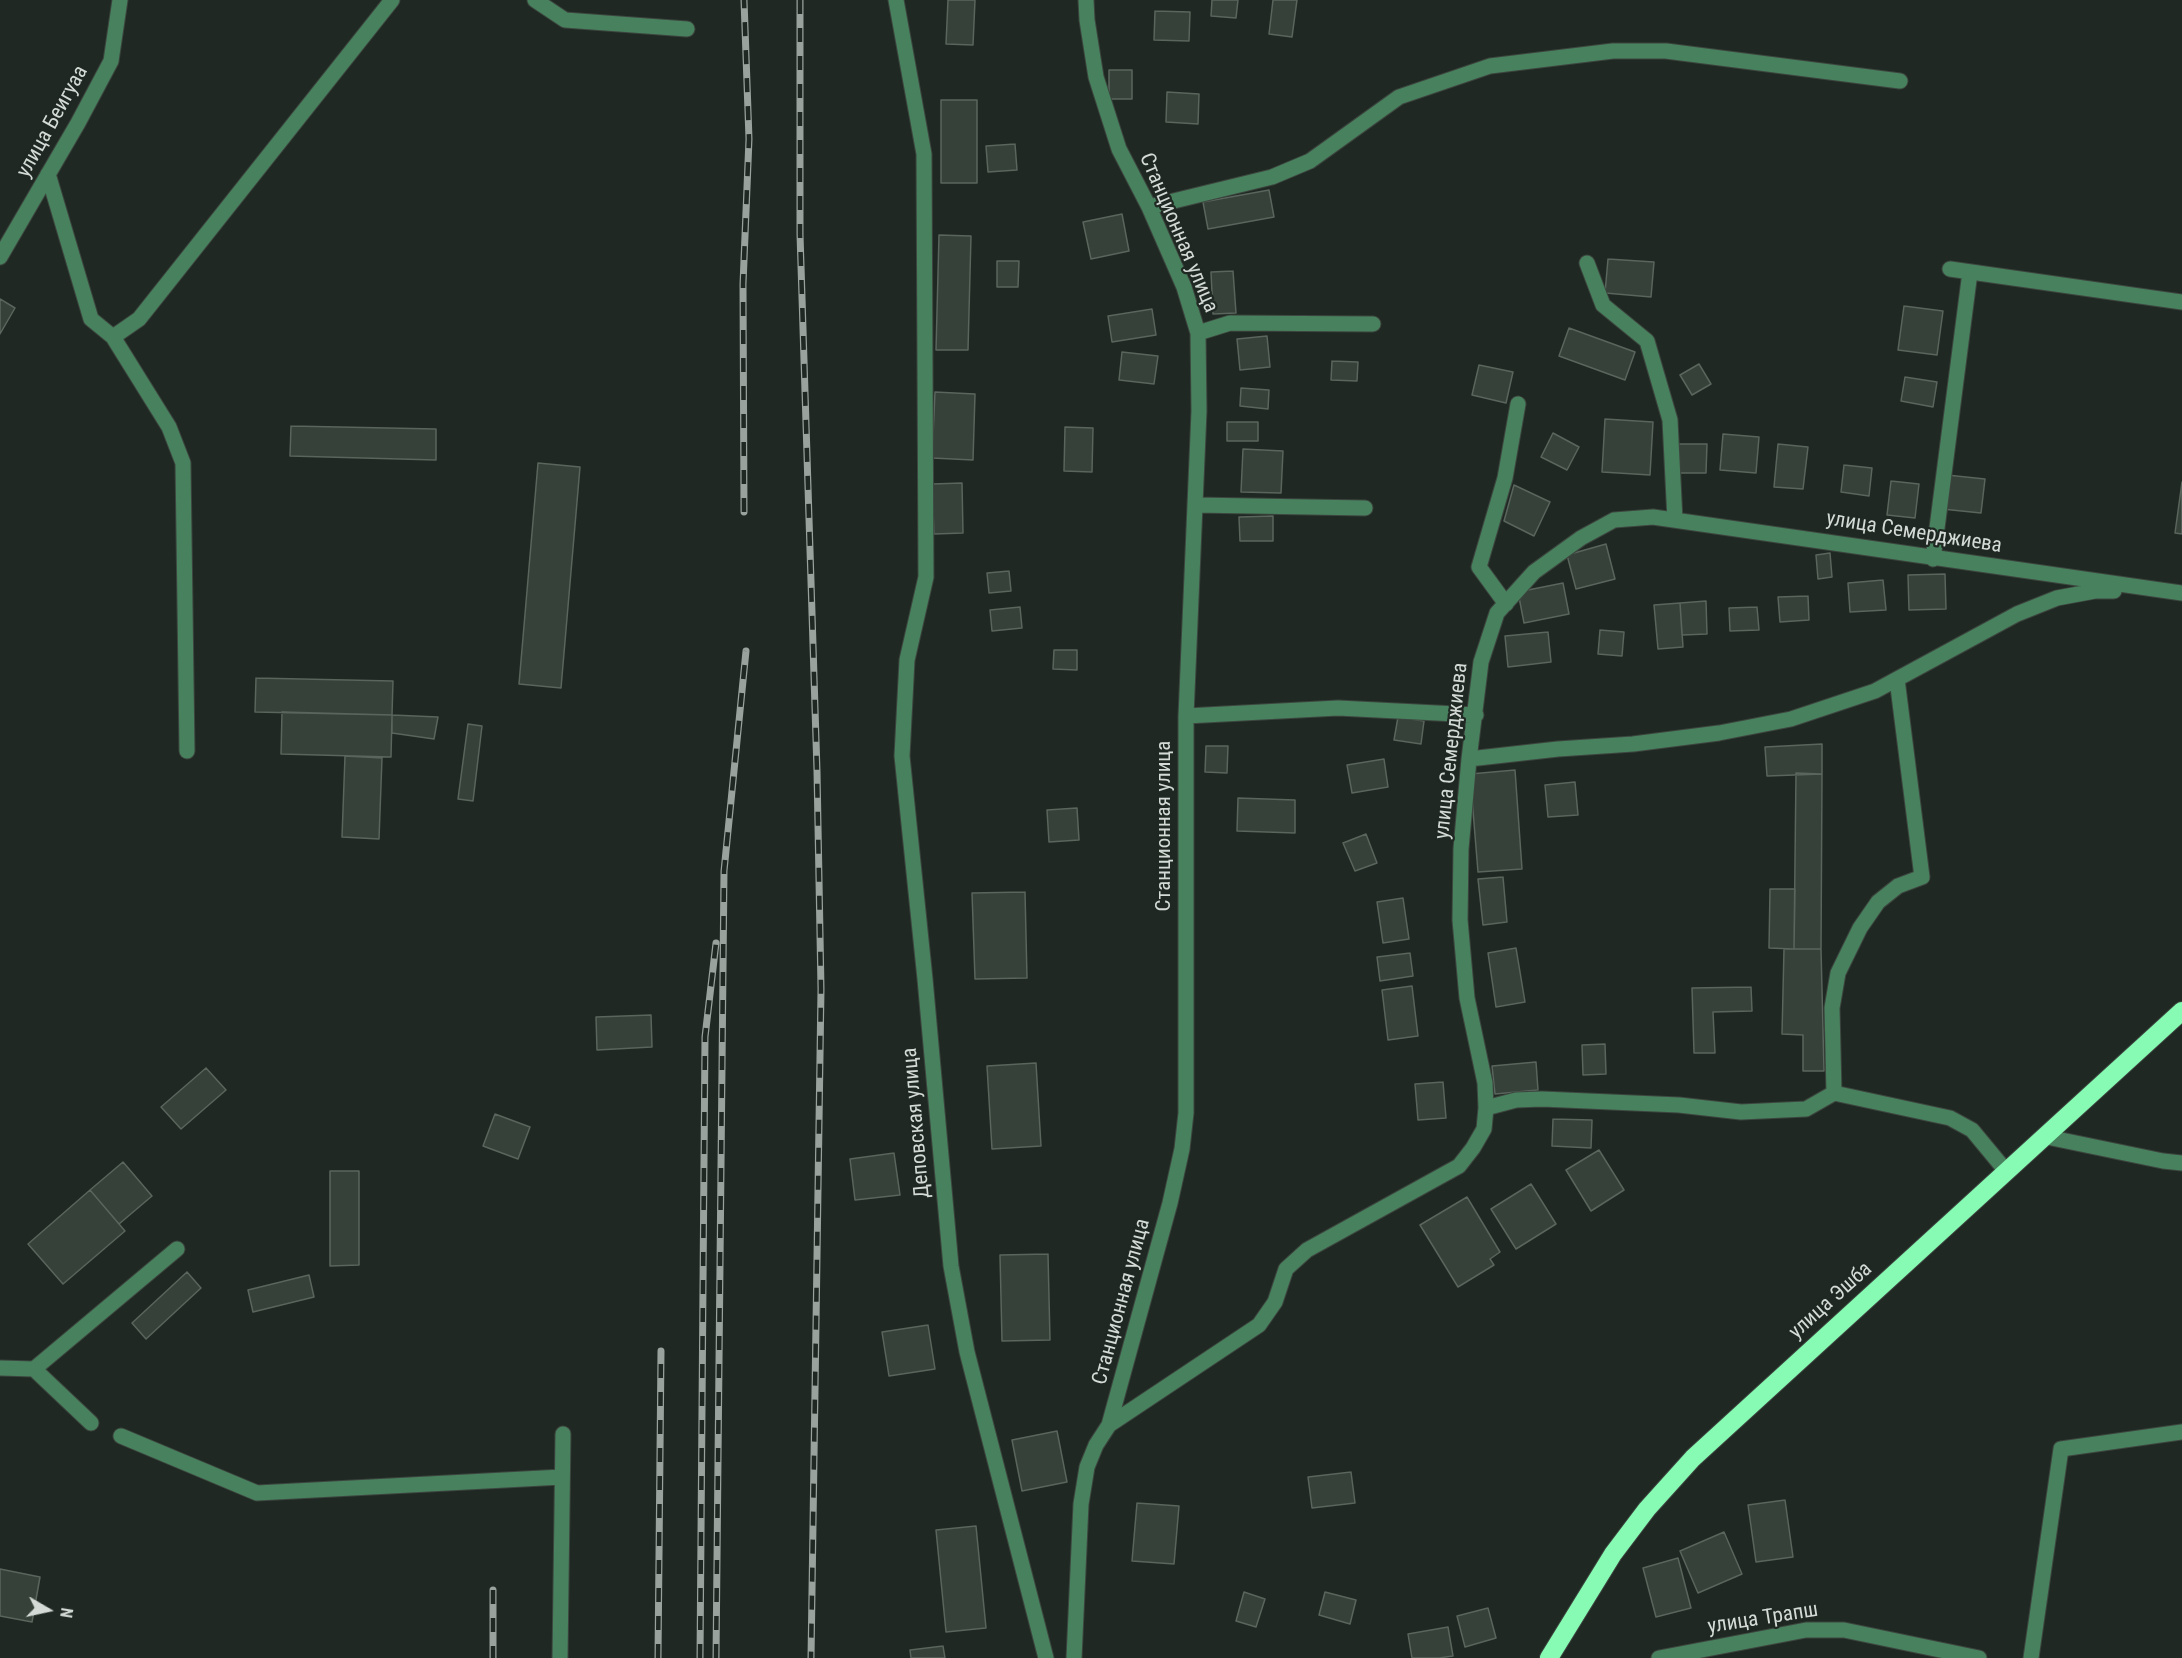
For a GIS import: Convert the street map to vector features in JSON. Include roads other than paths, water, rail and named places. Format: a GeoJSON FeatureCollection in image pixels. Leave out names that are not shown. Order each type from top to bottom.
{"type":"FeatureCollection","features":[{"type":"Feature","properties":{"kind":"highway","name":"улица Эшба"},"geometry":{"type":"LineString","coordinates":[[1549,1658],[1613,1554],[1647,1509],[1693,1458],[2006,1171],[2047,1137],[2182,1011]]}},
{"type":"Feature","properties":{"kind":"street","name":"улица Беигуаа"},"geometry":{"type":"LineString","coordinates":[[0,258],[111,61],[120,0]]}},
{"type":"Feature","properties":{"kind":"street"},"geometry":{"type":"LineString","coordinates":[[112,337],[139,319],[392,0]]}},
{"type":"Feature","properties":{"kind":"street"},"geometry":{"type":"LineString","coordinates":[[535,0],[565,20],[687,29]]}},
{"type":"Feature","properties":{"kind":"street","name":"Деповская улица"},"geometry":{"type":"LineString","coordinates":[[896,0],[924,154],[926,577],[907,660],[902,756],[951,1266],[967,1352],[1046,1658]]}},
{"type":"Feature","properties":{"kind":"street","name":"Станционная улица"},"geometry":{"type":"LineString","coordinates":[[1074,1658],[1081,1504],[1085,1476],[1096,1445],[1109,1425],[1170,1203],[1186,1113],[1186,716],[1196,505],[1198,333],[1184,287],[1149,207],[1119,149],[1096,77],[1086,0]]}},
{"type":"Feature","properties":{"kind":"street"},"geometry":{"type":"LineString","coordinates":[[1149,207],[1272,177],[1310,161],[1399,97],[1490,66],[1613,51],[1666,51],[1900,81]]}},
{"type":"Feature","properties":{"kind":"street"},"geometry":{"type":"LineString","coordinates":[[48,174],[91,319],[112,337],[169,427],[183,463],[187,751]]}},
{"type":"Feature","properties":{"kind":"street"},"geometry":{"type":"LineString","coordinates":[[1587,263],[1603,305],[1647,341],[1670,420],[1675,520]]}},
{"type":"Feature","properties":{"kind":"street"},"geometry":{"type":"LineString","coordinates":[[1950,269],[2182,302]]}},
{"type":"Feature","properties":{"kind":"street"},"geometry":{"type":"LineString","coordinates":[[1933,558],[1970,272]]}},
{"type":"Feature","properties":{"kind":"street"},"geometry":{"type":"LineString","coordinates":[[1198,333],[1230,323],[1373,324]]}},
{"type":"Feature","properties":{"kind":"street"},"geometry":{"type":"LineString","coordinates":[[1506,604],[1479,567],[1505,478],[1518,404]]}},
{"type":"Feature","properties":{"kind":"street"},"geometry":{"type":"LineString","coordinates":[[1196,505],[1365,508]]}},
{"type":"Feature","properties":{"kind":"street","name":"улица Семерджиева"},"geometry":{"type":"LineString","coordinates":[[1109,1425],[1258,1325],[1275,1302],[1286,1269],[1307,1250],[1459,1166],[1484,1129],[1485,1083],[1467,998],[1460,920],[1461,849],[1469,759],[1481,662],[1497,613],[1534,572],[1581,538],[1614,520],[1653,517],[2182,593]]}},
{"type":"Feature","properties":{"kind":"street"},"geometry":{"type":"LineString","coordinates":[[1469,759],[1558,749],[1633,744],[1719,733],[1791,719],[1875,691],[2017,614],[2057,598],[2095,591],[2165,591]]}},
{"type":"Feature","properties":{"kind":"street"},"geometry":{"type":"LineString","coordinates":[[1833,1093],[1832,1008],[1838,973],[1860,928],[1878,902],[1898,886],[1922,877],[1897,679]]}},
{"type":"Feature","properties":{"kind":"street"},"geometry":{"type":"LineString","coordinates":[[1186,716],[1338,708],[1476,715]]}},
{"type":"Feature","properties":{"kind":"street"},"geometry":{"type":"LineString","coordinates":[[1486,1108],[1516,1100],[1542,1099],[1680,1105],[1741,1112],[1806,1109],[1833,1093],[1950,1118],[1972,1130],[2006,1171]]}},
{"type":"Feature","properties":{"kind":"street"},"geometry":{"type":"LineString","coordinates":[[2047,1137],[2182,1163]]}},
{"type":"Feature","properties":{"kind":"street"},"geometry":{"type":"LineString","coordinates":[[0,1368],[34,1369],[177,1249]]}},
{"type":"Feature","properties":{"kind":"street"},"geometry":{"type":"LineString","coordinates":[[34,1369],[91,1423]]}},
{"type":"Feature","properties":{"kind":"street"},"geometry":{"type":"LineString","coordinates":[[2031,1658],[2061,1449],[2182,1432]]}},
{"type":"Feature","properties":{"kind":"street"},"geometry":{"type":"LineString","coordinates":[[560,1658],[563,1434]]}},
{"type":"Feature","properties":{"kind":"street"},"geometry":{"type":"LineString","coordinates":[[121,1436],[257,1493],[562,1477]]}},
{"type":"Feature","properties":{"kind":"street","name":"улица Трапш"},"geometry":{"type":"LineString","coordinates":[[1659,1658],[1806,1630],[1844,1630],[1979,1658]]}},
{"type":"Feature","properties":{"kind":"railway"},"geometry":{"type":"LineString","coordinates":[[744,0],[749,139],[743,284],[744,512]]}},
{"type":"Feature","properties":{"kind":"railway"},"geometry":{"type":"LineString","coordinates":[[800,0],[800,234],[817,771],[821,989],[811,1658]]}},
{"type":"Feature","properties":{"kind":"railway"},"geometry":{"type":"LineString","coordinates":[[716,1658],[724,871],[746,651]]}},
{"type":"Feature","properties":{"kind":"railway"},"geometry":{"type":"LineString","coordinates":[[700,1658],[705,1037],[716,943]]}},
{"type":"Feature","properties":{"kind":"railway"},"geometry":{"type":"LineString","coordinates":[[658,1658],[661,1351]]}},
{"type":"Feature","properties":{"kind":"railway"},"geometry":{"type":"LineString","coordinates":[[493,1590],[493,1658]]}}]}
